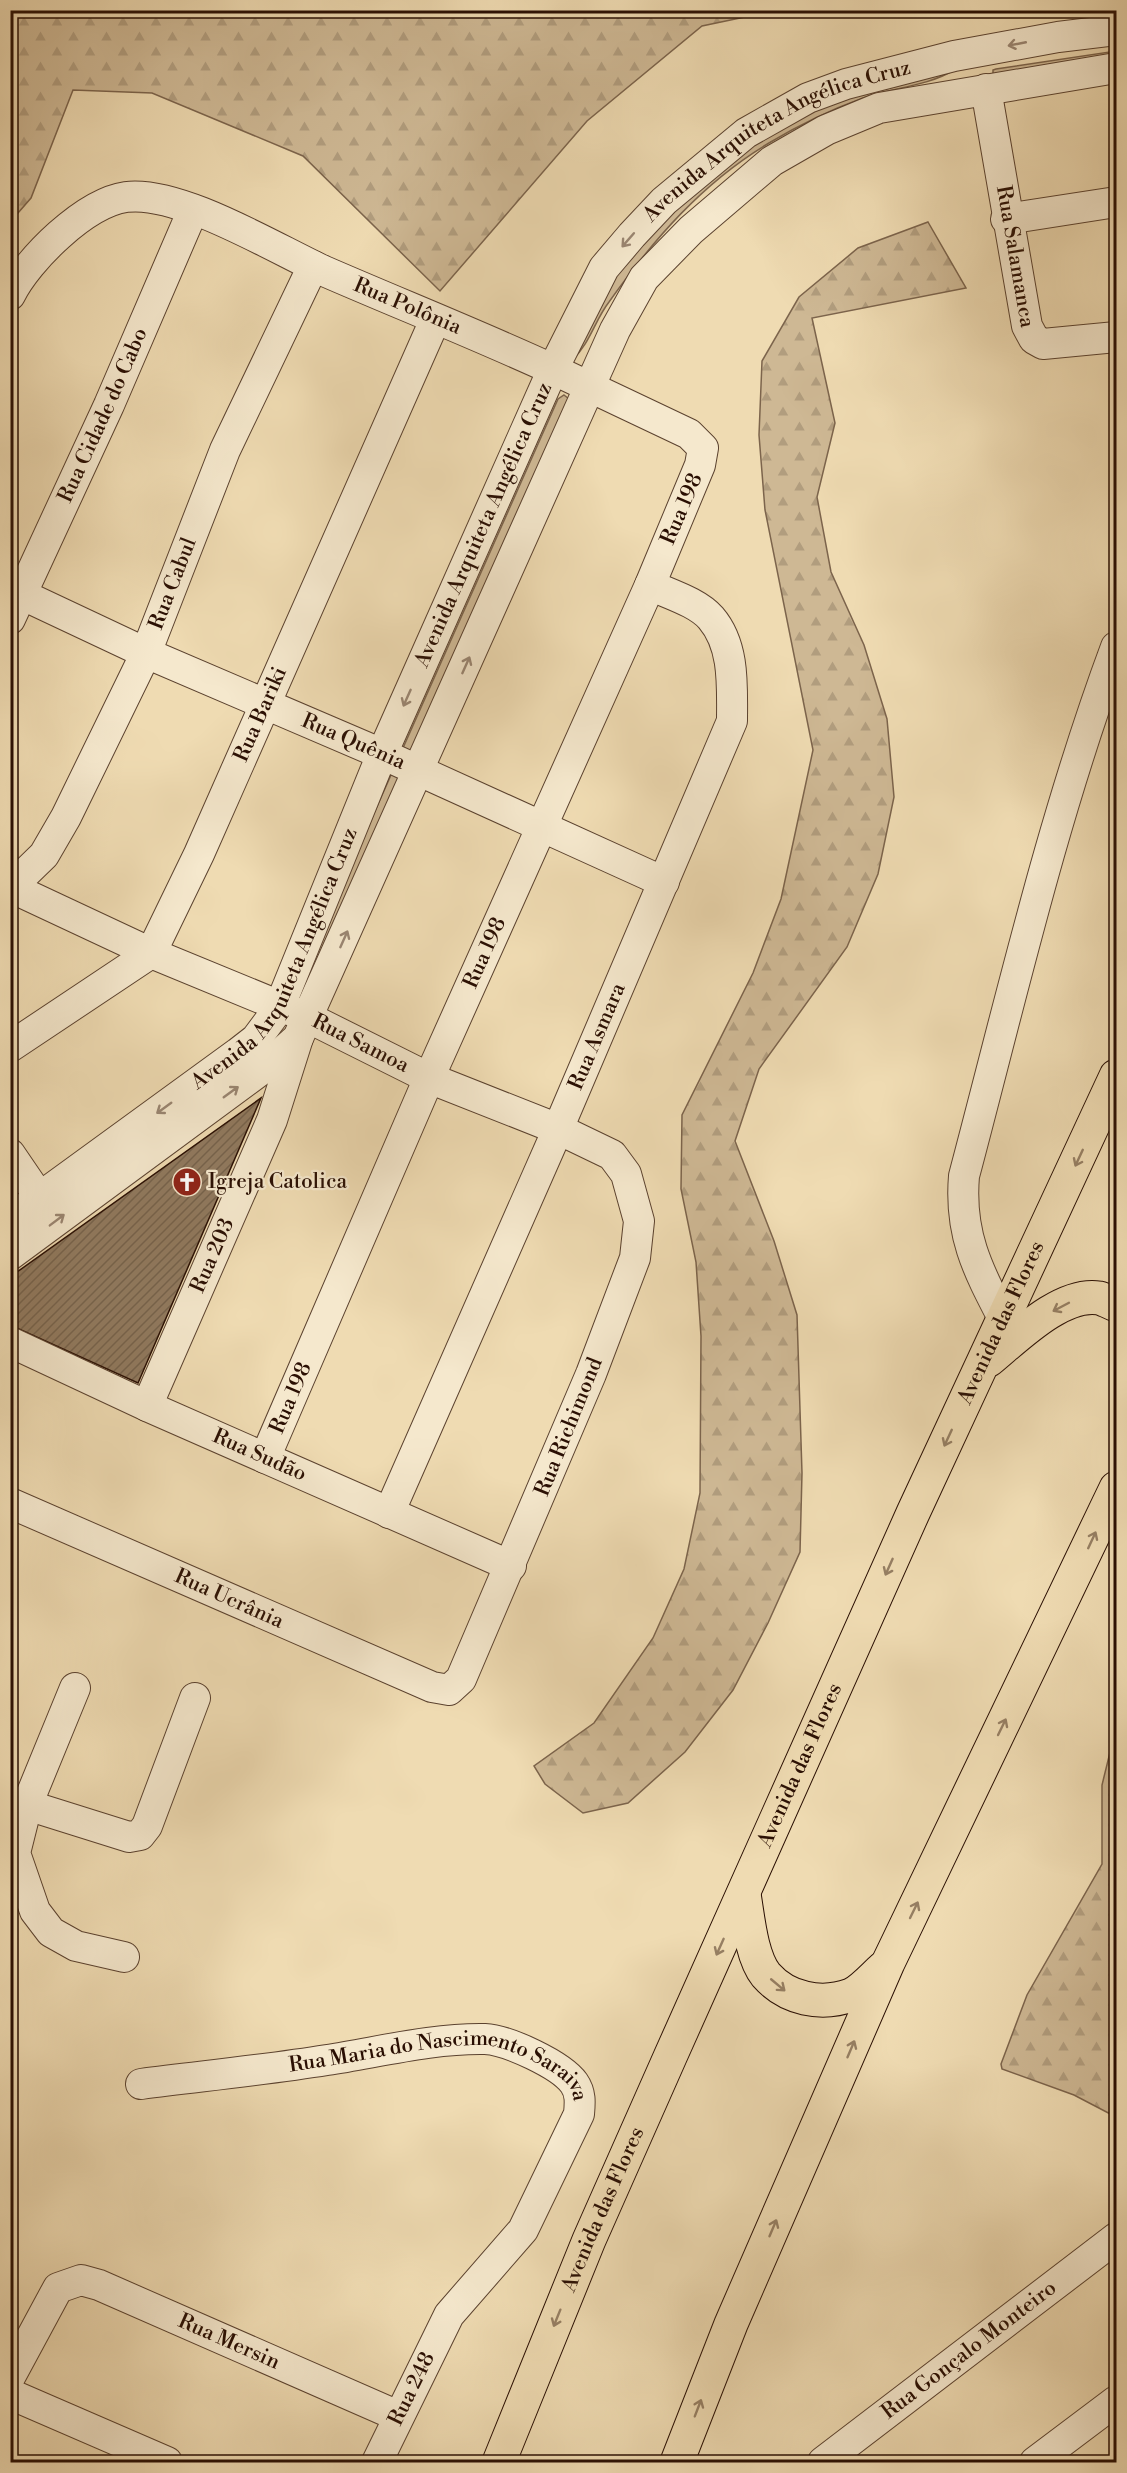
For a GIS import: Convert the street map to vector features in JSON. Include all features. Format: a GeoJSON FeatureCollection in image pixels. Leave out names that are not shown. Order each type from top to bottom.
{"type":"FeatureCollection","features":[{"type":"Feature","properties":{"kind":"main road","name":"Avenida das Flores"},"geometry":{"type":"LineString","coordinates":[[498,2463],[594,2229],[913,1513],[1116,1076]]}},
{"type":"Feature","properties":{"kind":"main road"},"geometry":{"type":"LineString","coordinates":[[981,1366],[1038,1320],[1069,1302],[1098,1298],[1116,1305]]}},
{"type":"Feature","properties":{"kind":"main road"},"geometry":{"type":"LineString","coordinates":[[677,2463],[731,2324],[888,1963],[1116,1488]]}},
{"type":"Feature","properties":{"kind":"main road"},"geometry":{"type":"LineString","coordinates":[[744,1894],[752,1943],[765,1974],[792,1996],[819,2001],[852,1995],[888,1963]]}},
{"type":"Feature","properties":{"kind":"street","name":"Avenida Arquiteta Angélica Cruz"},"geometry":{"type":"LineString","coordinates":[[10,1219],[256,1039],[279,1008],[382,754],[553,369],[604,268],[664,201],[746,132],[808,98],[846,84],[954,56],[1056,24],[1116,30]]}},
{"type":"Feature","properties":{"kind":"street","name":"Avenida Arquiteta Angélica Cruz"},"geometry":{"type":"LineString","coordinates":[[10,1255],[268,1064],[303,1028],[615,330],[644,278],[727,197],[772,161],[826,130],[879,108],[1116,68]]}},
{"type":"Feature","properties":{"kind":"street","name":"Rua Salamanca"},"geometry":{"type":"LineString","coordinates":[[986,89],[1006,219],[1026,326],[1034,339],[1043,344],[1116,337]]}},
{"type":"Feature","properties":{"kind":"street","name":"Rua Polônia"},"geometry":{"type":"LineString","coordinates":[[10,295],[39,253],[102,205],[125,197],[151,197],[193,210],[312,266],[553,369],[689,434],[703,448]]}},
{"type":"Feature","properties":{"kind":"street"},"geometry":{"type":"LineString","coordinates":[[1006,219],[1116,202]]}},
{"type":"Feature","properties":{"kind":"street","name":"Rua Cidade do Cabo"},"geometry":{"type":"LineString","coordinates":[[14,601],[193,210]]}},
{"type":"Feature","properties":{"kind":"street","name":"Rua Cabul"},"geometry":{"type":"LineString","coordinates":[[11,888],[44,855],[61,826],[146,653],[225,450],[312,266]]}},
{"type":"Feature","properties":{"kind":"street","name":"Rua Bariki"},"geometry":{"type":"LineString","coordinates":[[151,953],[265,704],[435,320]]}},
{"type":"Feature","properties":{"kind":"street","name":"Rua 198"},"geometry":{"type":"LineString","coordinates":[[265,1458],[429,1078],[650,585],[700,465],[703,448]]}},
{"type":"Feature","properties":{"kind":"street","name":"Rua Asmara"},"geometry":{"type":"LineString","coordinates":[[389,1513],[558,1129],[732,721],[732,680],[726,643],[711,617],[694,606],[650,585]]}},
{"type":"Feature","properties":{"kind":"street","name":"Rua Quênia"},"geometry":{"type":"LineString","coordinates":[[14,601],[146,653],[382,754],[664,882]]}},
{"type":"Feature","properties":{"kind":"street"},"geometry":{"type":"LineString","coordinates":[[1004,1320],[971,1251],[962,1205],[964,1176],[1038,893],[1087,726],[1116,647]]}},
{"type":"Feature","properties":{"kind":"street","name":"Rua Samoa"},"geometry":{"type":"LineString","coordinates":[[11,888],[151,953],[279,1008],[303,1028],[558,1129],[612,1155]]}},
{"type":"Feature","properties":{"kind":"street"},"geometry":{"type":"LineString","coordinates":[[10,1047],[151,953]]}},
{"type":"Feature","properties":{"kind":"street","name":"Rua 203"},"geometry":{"type":"LineString","coordinates":[[147,1406],[272,1120],[303,1028]]}},
{"type":"Feature","properties":{"kind":"street"},"geometry":{"type":"LineString","coordinates":[[10,1154],[40,1198]]}},
{"type":"Feature","properties":{"kind":"street","name":"Rua Richimond"},"geometry":{"type":"LineString","coordinates":[[449,1690],[461,1679],[510,1566],[591,1374],[635,1258],[639,1221],[634,1196],[626,1174],[612,1155]]}},
{"type":"Feature","properties":{"kind":"street","name":"Rua Sudão"},"geometry":{"type":"LineString","coordinates":[[10,1342],[147,1406],[510,1566]]}},
{"type":"Feature","properties":{"kind":"street","name":"Rua Ucrânia"},"geometry":{"type":"LineString","coordinates":[[10,1503],[432,1687],[449,1690]]}},
{"type":"Feature","properties":{"kind":"street"},"geometry":{"type":"LineString","coordinates":[[75,1688],[27,1805],[13,1852],[35,1911],[51,1932],[76,1946],[124,1957]]}},
{"type":"Feature","properties":{"kind":"street"},"geometry":{"type":"LineString","coordinates":[[27,1805],[129,1837],[141,1835],[147,1826],[195,1698]]}},
{"type":"Feature","properties":{"kind":"street","name":"Rua Maria do Nascimento Saraiva"},"geometry":{"type":"LineString","coordinates":[[141,2084],[324,2061],[448,2041],[488,2039],[525,2052],[562,2070],[575,2084],[580,2098],[579,2114],[523,2230],[449,2316]]}},
{"type":"Feature","properties":{"kind":"street","name":"Rua Gonçalo Monteiro"},"geometry":{"type":"LineString","coordinates":[[823,2463],[1116,2238]]}},
{"type":"Feature","properties":{"kind":"street","name":"Rua Mersin"},"geometry":{"type":"LineString","coordinates":[[10,2377],[58,2288],[81,2280],[99,2285],[398,2416]]}},
{"type":"Feature","properties":{"kind":"street","name":"Rua 248"},"geometry":{"type":"LineString","coordinates":[[377,2463],[398,2416],[449,2316]]}},
{"type":"Feature","properties":{"kind":"street"},"geometry":{"type":"LineString","coordinates":[[10,2394],[167,2463]]}},
{"type":"Feature","properties":{"kind":"street"},"geometry":{"type":"LineString","coordinates":[[1035,2463],[1116,2401]]}},
{"type":"Feature","properties":{"kind":"green space"},"geometry":{"type":"Polygon","coordinates":[[[11,10],[773,11],[702,26],[587,121],[440,291],[303,156],[152,93],[73,90],[31,198],[11,221],[11,10]]]}},
{"type":"Feature","properties":{"kind":"green space"},"geometry":{"type":"Polygon","coordinates":[[[1116,51],[1116,62],[993,76],[993,70],[996,69],[1116,51]]]}},
{"type":"Feature","properties":{"kind":"green space"},"geometry":{"type":"Polygon","coordinates":[[[954,70],[933,80],[863,98],[827,113],[803,124],[745,158],[701,194],[643,256],[604,309],[584,346],[573,359],[591,311],[630,252],[698,182],[759,136],[821,103],[954,70]]]}},
{"type":"Feature","properties":{"kind":"green space"},"geometry":{"type":"Polygon","coordinates":[[[928,222],[966,288],[812,318],[835,423],[817,497],[831,572],[864,645],[887,719],[894,797],[878,874],[847,947],[759,1069],[735,1141],[774,1241],[797,1315],[802,1473],[800,1552],[768,1623],[733,1690],[685,1752],[628,1803],[583,1813],[545,1784],[534,1766],[594,1723],[653,1638],[684,1569],[700,1493],[701,1336],[696,1262],[681,1189],[682,1115],[753,973],[781,899],[813,750],[765,510],[759,435],[762,361],[799,297],[858,248],[928,222]]]}},
{"type":"Feature","properties":{"kind":"green space"},"geometry":{"type":"Polygon","coordinates":[[[564,395],[569,399],[307,986],[304,987],[299,982],[558,399],[564,395]]]}},
{"type":"Feature","properties":{"kind":"green space"},"geometry":{"type":"Polygon","coordinates":[[[1116,1728],[1116,2117],[1074,2095],[1002,2069],[1001,2064],[1027,1995],[1102,1864],[1102,1785],[1116,1728]]]}},
{"type":"Feature","properties":{"kind":"building","name":"Igreja Catolica"},"geometry":{"type":"Polygon","coordinates":[[[261,1098],[138,1383],[10,1325],[10,1277],[261,1098]]]}},
{"type":"Feature","properties":{"kind":"place","name":"Igreja Catolica"},"geometry":{"type":"Point","coordinates":[187,1182]}}]}
